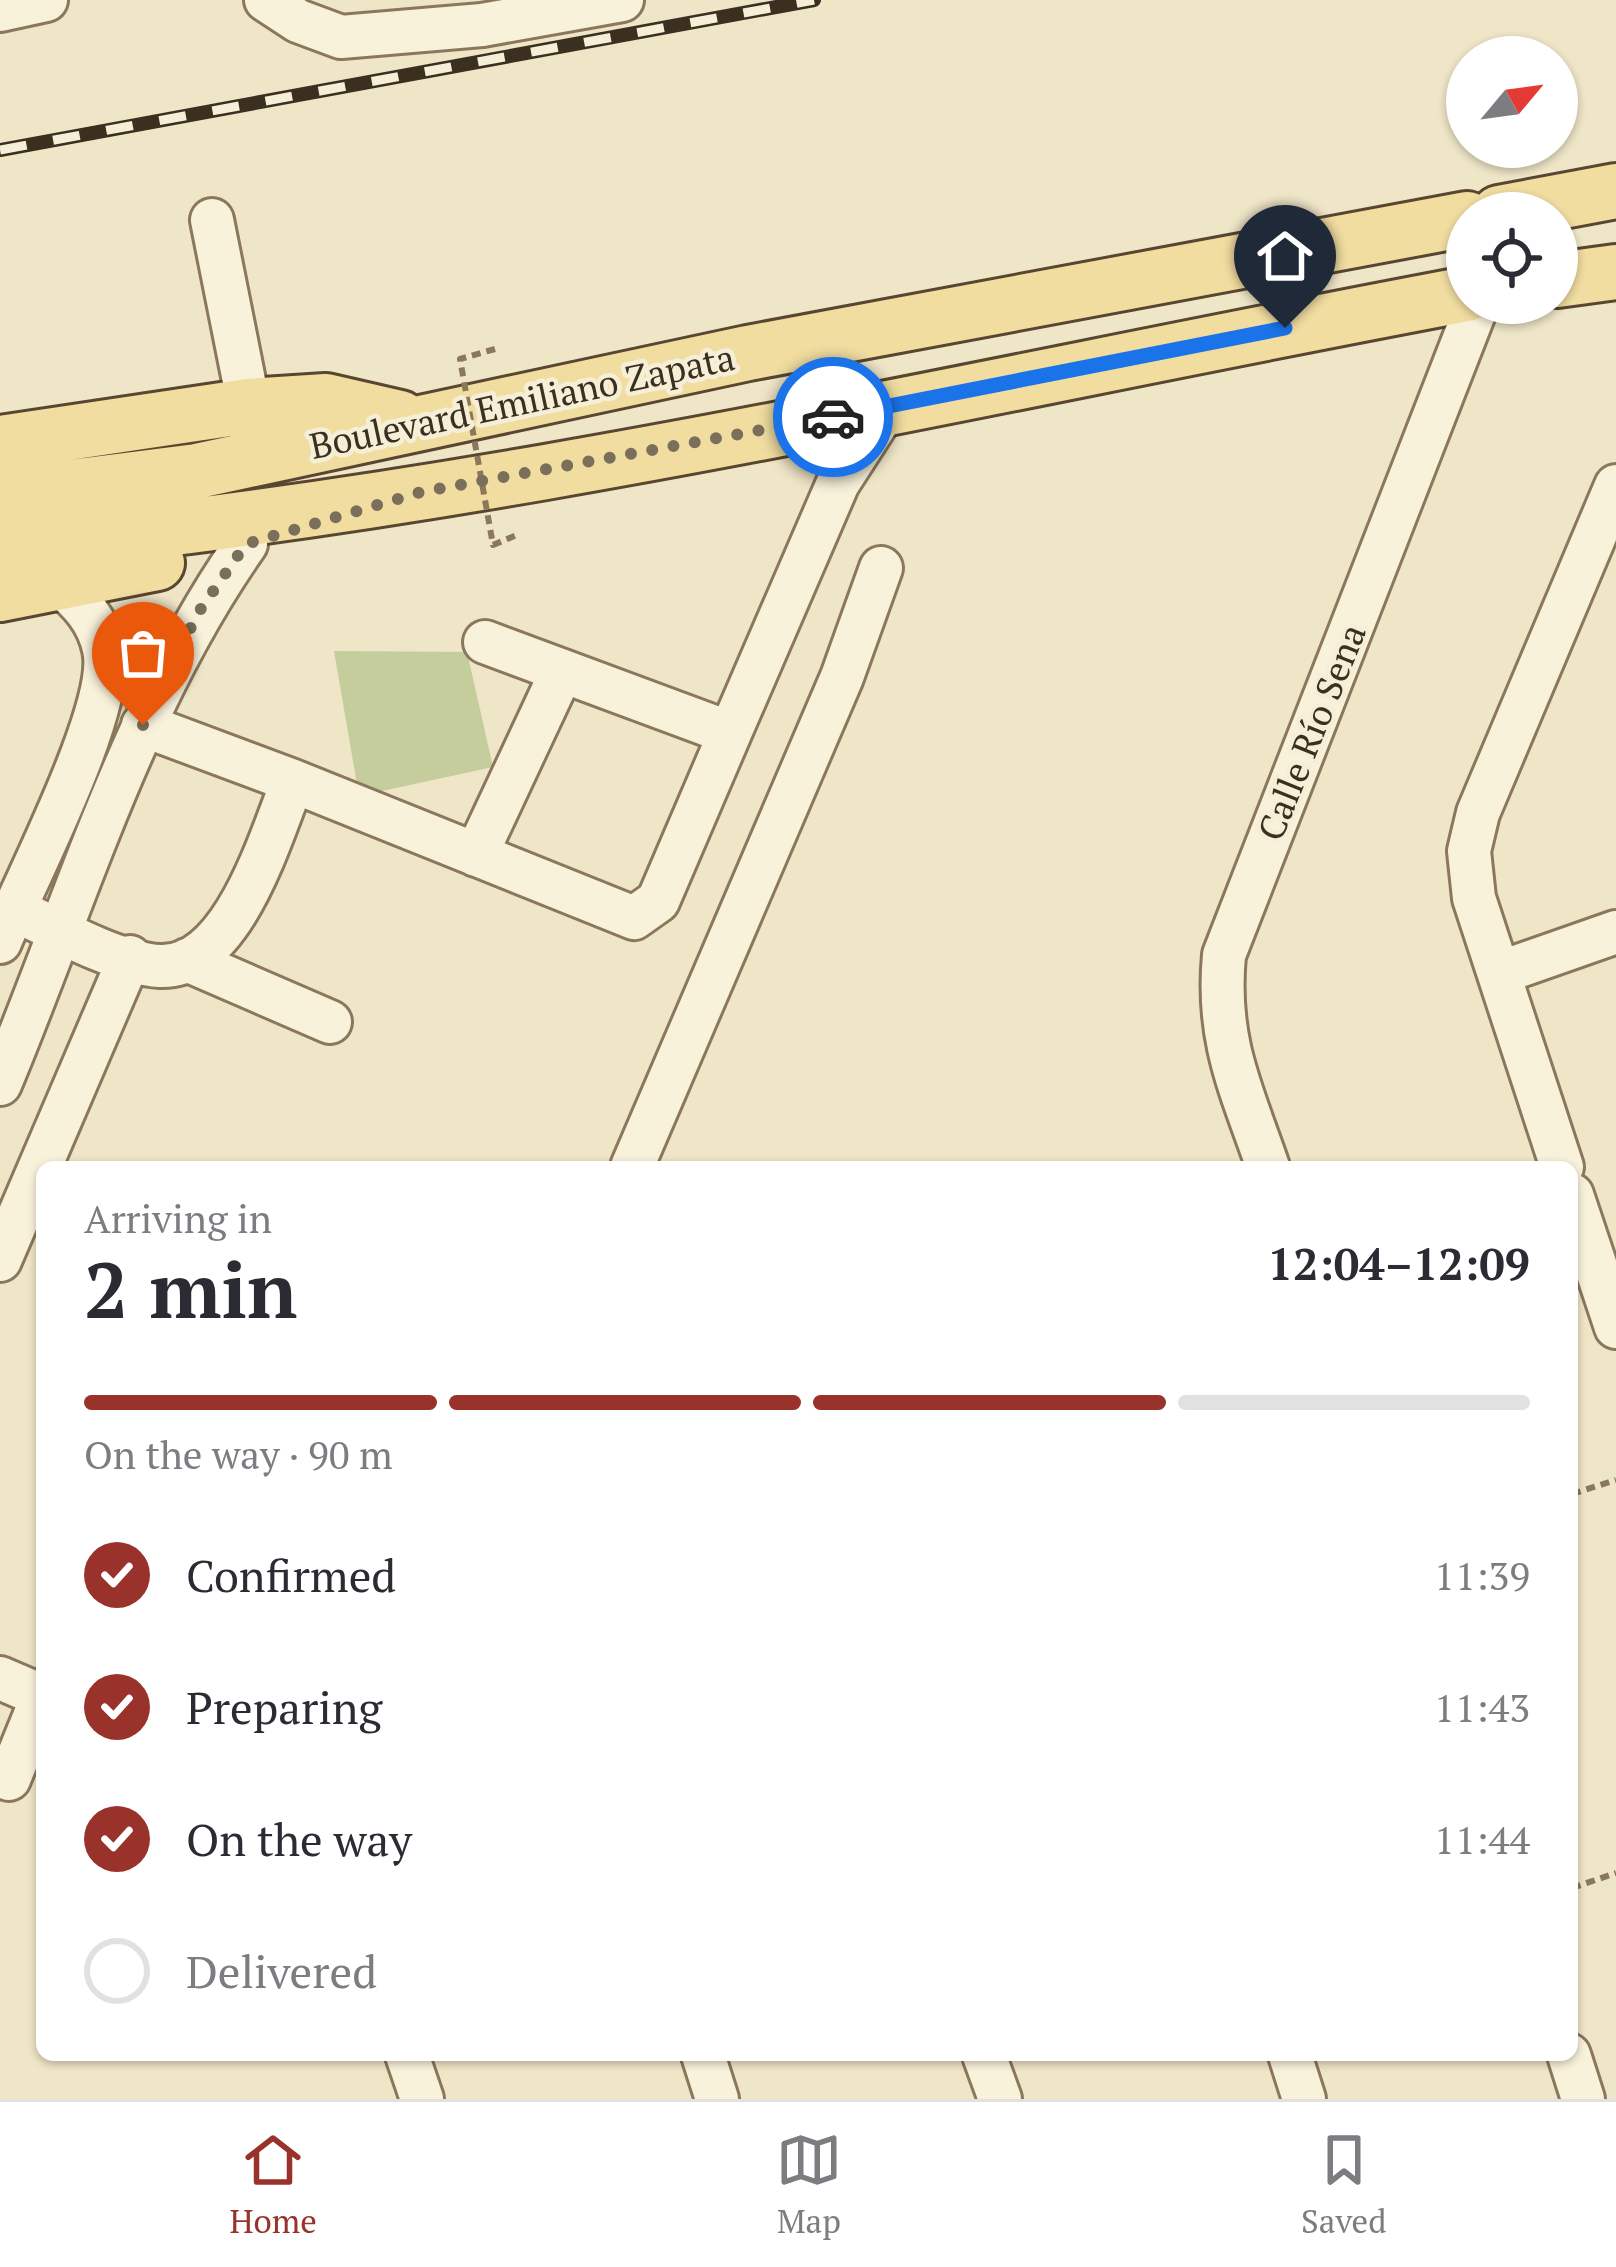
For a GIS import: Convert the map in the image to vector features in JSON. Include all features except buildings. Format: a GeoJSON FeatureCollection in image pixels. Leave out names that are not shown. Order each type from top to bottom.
{"type":"FeatureCollection","features":[{"type":"Feature","properties":{"kind":"main road"},"geometry":{"type":"LineString","coordinates":[[1578,198],[1616,191]]}},
{"type":"Feature","properties":{"kind":"main road","name":"Boulevard Emiliano Zapata"},"geometry":{"type":"LineString","coordinates":[[0,496],[197,471],[748,353],[1446,223]]}},
{"type":"Feature","properties":{"kind":"main road"},"geometry":{"type":"LineString","coordinates":[[1578,277],[1616,272]]}},
{"type":"Feature","properties":{"kind":"main road","name":"Boulevard Emiliano Zapata"},"geometry":{"type":"LineString","coordinates":[[0,547],[196,529],[421,492],[1446,298]]}},
{"type":"Feature","properties":{"kind":"main road"},"geometry":{"type":"LineString","coordinates":[[0,443],[249,406],[326,401],[420,422]]}},
{"type":"Feature","properties":{"kind":"main road"},"geometry":{"type":"LineString","coordinates":[[0,594],[246,544],[421,492]]}},
{"type":"Feature","properties":{"kind":"street"},"geometry":{"type":"LineString","coordinates":[[0,10],[46,0]]}},
{"type":"Feature","properties":{"kind":"street"},"geometry":{"type":"LineString","coordinates":[[266,0],[298,21],[341,37],[482,25],[622,0]]}},
{"type":"Feature","properties":{"kind":"street"},"geometry":{"type":"LineString","coordinates":[[212,220],[249,406]]}},
{"type":"Feature","properties":{"kind":"street","name":"Calle Río Sena"},"geometry":{"type":"LineString","coordinates":[[1266,1161],[1227,1049],[1219,1010],[1224,956],[1470,324]]}},
{"type":"Feature","properties":{"kind":"street"},"geometry":{"type":"LineString","coordinates":[[143,725],[626,917],[642,916],[658,901],[838,483],[887,407]]}},
{"type":"Feature","properties":{"kind":"street"},"geometry":{"type":"LineString","coordinates":[[1560,1161],[1474,898],[1469,851],[1478,813],[1616,485]]}},
{"type":"Feature","properties":{"kind":"street"},"geometry":{"type":"LineString","coordinates":[[0,1084],[143,725],[198,613],[246,544]]}},
{"type":"Feature","properties":{"kind":"street"},"geometry":{"type":"LineString","coordinates":[[635,1161],[824,719],[881,568]]}},
{"type":"Feature","properties":{"kind":"street"},"geometry":{"type":"LineString","coordinates":[[58,583],[84,604],[94,623],[105,650],[106,677],[7,925],[63,933],[160,966],[187,960],[239,912],[293,781]]}},
{"type":"Feature","properties":{"kind":"street"},"geometry":{"type":"LineString","coordinates":[[485,643],[730,733]]}},
{"type":"Feature","properties":{"kind":"street"},"geometry":{"type":"LineString","coordinates":[[476,855],[562,671]]}},
{"type":"Feature","properties":{"kind":"street"},"geometry":{"type":"LineString","coordinates":[[1499,973],[1616,932]]}},
{"type":"Feature","properties":{"kind":"street"},"geometry":{"type":"LineString","coordinates":[[42,1161],[130,957]]}},
{"type":"Feature","properties":{"kind":"street"},"geometry":{"type":"LineString","coordinates":[[187,960],[330,1022]]}},
{"type":"Feature","properties":{"kind":"street"},"geometry":{"type":"LineString","coordinates":[[0,1260],[36,1176]]}},
{"type":"Feature","properties":{"kind":"street"},"geometry":{"type":"LineString","coordinates":[[1578,1214],[1616,1327]]}},
{"type":"Feature","properties":{"kind":"street"},"geometry":{"type":"LineString","coordinates":[[0,1678],[36,1694]]}},
{"type":"Feature","properties":{"kind":"street"},"geometry":{"type":"LineString","coordinates":[[17,1782],[36,1717]]}},
{"type":"Feature","properties":{"kind":"street"},"geometry":{"type":"LineString","coordinates":[[409,2061],[422,2099]]}},
{"type":"Feature","properties":{"kind":"street"},"geometry":{"type":"LineString","coordinates":[[705,2061],[717,2099]]}},
{"type":"Feature","properties":{"kind":"street"},"geometry":{"type":"LineString","coordinates":[[990,2061],[1000,2099]]}},
{"type":"Feature","properties":{"kind":"street"},"geometry":{"type":"LineString","coordinates":[[1291,2061],[1304,2099]]}},
{"type":"Feature","properties":{"kind":"street"},"geometry":{"type":"LineString","coordinates":[[1571,2061],[1583,2099]]}},
{"type":"Feature","properties":{"kind":"path"},"geometry":{"type":"LineString","coordinates":[[495,350],[460,359],[493,545],[519,533]]}},
{"type":"Feature","properties":{"kind":"path"},"geometry":{"type":"LineString","coordinates":[[1578,1492],[1616,1480]]}},
{"type":"Feature","properties":{"kind":"path"},"geometry":{"type":"LineString","coordinates":[[1578,1886],[1616,1873]]}},
{"type":"Feature","properties":{"kind":"green space"},"geometry":{"type":"Polygon","coordinates":[[[334,651],[467,652],[493,767],[359,796],[334,651]]]}},
{"type":"Feature","properties":{"kind":"railway"},"geometry":{"type":"LineString","coordinates":[[0,150],[814,0]]}},
{"type":"Feature","properties":{"kind":"way so far"},"geometry":{"type":"LineString","coordinates":[[143,725],[198,613],[246,544],[296,533],[421,492],[833,417]]}},
{"type":"Feature","properties":{"kind":"route"},"geometry":{"type":"LineString","coordinates":[[833,417],[1285,328]]}}]}
